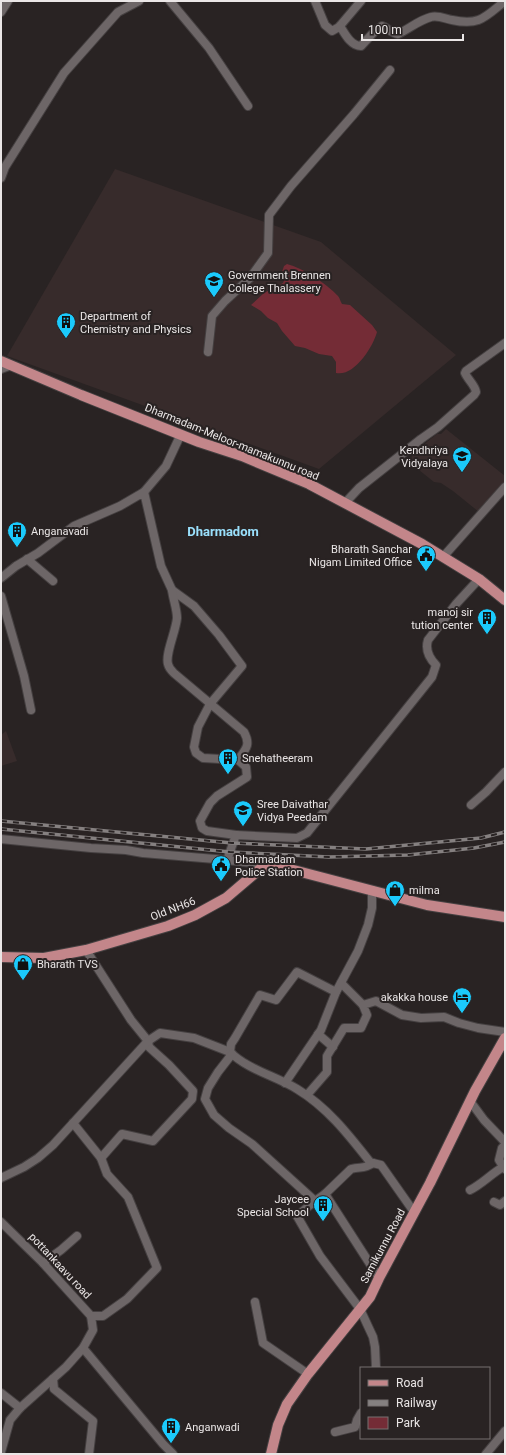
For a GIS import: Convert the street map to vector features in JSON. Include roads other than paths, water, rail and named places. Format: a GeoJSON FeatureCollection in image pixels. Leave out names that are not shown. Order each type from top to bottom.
{"type":"FeatureCollection","features":[{"type":"Feature","properties":{"kind":"main road","name":"Dharmadam-Meloor-mamakunnu road"},"geometry":{"type":"LineString","coordinates":[[4,365],[29,373],[199,442],[242,456],[309,484],[443,556],[479,579],[505,600]]}},
{"type":"Feature","properties":{"kind":"main road"},"geometry":{"type":"LineString","coordinates":[[270,865],[427,905],[505,917]]}},
{"type":"Feature","properties":{"kind":"main road","name":"Old NH66"},"geometry":{"type":"LineString","coordinates":[[1,957],[44,958],[86,950],[168,926],[195,915],[226,898],[260,870],[270,865]]}},
{"type":"Feature","properties":{"kind":"main road","name":"Samikunnu Road"},"geometry":{"type":"LineString","coordinates":[[272,1454],[278,1425],[287,1404],[308,1374],[370,1297],[430,1183],[470,1101],[505,1038]]}},
{"type":"Feature","properties":{"kind":"street"},"geometry":{"type":"LineString","coordinates":[[1,12],[8,1]]}},
{"type":"Feature","properties":{"kind":"street"},"geometry":{"type":"LineString","coordinates":[[1,178],[5,167],[64,73],[118,12],[139,1]]}},
{"type":"Feature","properties":{"kind":"street"},"geometry":{"type":"LineString","coordinates":[[170,1],[209,48],[248,106]]}},
{"type":"Feature","properties":{"kind":"street"},"geometry":{"type":"LineString","coordinates":[[315,1],[325,25],[332,31],[340,26],[361,1]]}},
{"type":"Feature","properties":{"kind":"street"},"geometry":{"type":"LineString","coordinates":[[340,26],[345,35],[353,43],[357,46],[361,46],[382,26],[394,34],[398,34],[418,22],[432,16],[460,22],[476,22],[482,20],[505,1]]}},
{"type":"Feature","properties":{"kind":"street"},"geometry":{"type":"LineString","coordinates":[[208,352],[212,316],[250,278],[268,253],[268,215],[290,186],[354,114],[390,70]]}},
{"type":"Feature","properties":{"kind":"street"},"geometry":{"type":"LineString","coordinates":[[345,503],[359,488],[421,439],[438,428],[474,395],[476,389],[466,376],[466,371],[505,343]]}},
{"type":"Feature","properties":{"kind":"street"},"geometry":{"type":"LineString","coordinates":[[1,575],[38,553],[74,526],[120,506],[144,492],[166,466],[181,434]]}},
{"type":"Feature","properties":{"kind":"street"},"geometry":{"type":"LineString","coordinates":[[443,556],[505,487]]}},
{"type":"Feature","properties":{"kind":"street"},"geometry":{"type":"LineString","coordinates":[[144,492],[161,566],[172,590],[177,615],[177,621],[167,663],[175,674],[244,732],[248,745],[238,760]]}},
{"type":"Feature","properties":{"kind":"street"},"geometry":{"type":"LineString","coordinates":[[27,559],[53,582]]}},
{"type":"Feature","properties":{"kind":"street"},"geometry":{"type":"LineString","coordinates":[[172,590],[194,606],[219,635],[242,666],[210,704],[198,727],[194,748],[196,753],[202,758],[238,760],[246,767],[247,777],[210,803],[200,822],[202,828],[208,831],[236,835],[298,838],[307,833],[330,806],[368,756],[432,677],[436,665],[430,658],[427,645],[428,640],[456,604],[479,579]]}},
{"type":"Feature","properties":{"kind":"street"},"geometry":{"type":"LineString","coordinates":[[1,596],[24,676],[31,710]]}},
{"type":"Feature","properties":{"kind":"street"},"geometry":{"type":"LineString","coordinates":[[471,805],[505,772]]}},
{"type":"Feature","properties":{"kind":"street"},"geometry":{"type":"LineString","coordinates":[[227,860],[236,835]]}},
{"type":"Feature","properties":{"kind":"street"},"geometry":{"type":"LineString","coordinates":[[1,839],[270,865]]}},
{"type":"Feature","properties":{"kind":"street"},"geometry":{"type":"LineString","coordinates":[[285,1082],[318,1034],[336,992],[358,951],[368,925],[372,908],[372,890]]}},
{"type":"Feature","properties":{"kind":"street"},"geometry":{"type":"LineString","coordinates":[[86,950],[131,1020],[148,1041],[149,1047],[169,1065],[193,1091],[192,1099],[153,1141],[122,1134],[101,1158]]}},
{"type":"Feature","properties":{"kind":"street"},"geometry":{"type":"LineString","coordinates":[[315,1201],[252,1144],[229,1128],[214,1115],[206,1099],[208,1088],[231,1053],[232,1044],[235,1038],[260,995],[276,1000],[297,972],[336,992]]}},
{"type":"Feature","properties":{"kind":"street"},"geometry":{"type":"LineString","coordinates":[[307,1095],[327,1072],[327,1056],[344,1028],[361,1028],[367,1015],[364,1005],[341,983]]}},
{"type":"Feature","properties":{"kind":"street"},"geometry":{"type":"LineString","coordinates":[[364,1005],[376,1001],[402,1015],[421,1018],[444,1017],[478,1028],[505,1032]]}},
{"type":"Feature","properties":{"kind":"street"},"geometry":{"type":"LineString","coordinates":[[1,1178],[24,1167],[38,1158],[53,1145],[148,1041],[160,1033],[194,1038],[231,1053],[264,1074],[285,1082],[307,1095],[340,1124],[370,1162],[381,1165],[414,1212]]}},
{"type":"Feature","properties":{"kind":"street"},"geometry":{"type":"LineString","coordinates":[[318,1034],[333,1047]]}},
{"type":"Feature","properties":{"kind":"street"},"geometry":{"type":"LineString","coordinates":[[470,1101],[505,1144],[502,1148],[499,1160],[504,1168],[495,1172],[478,1186],[470,1190]]}},
{"type":"Feature","properties":{"kind":"street"},"geometry":{"type":"LineString","coordinates":[[73,1123],[101,1158],[107,1174],[128,1197],[157,1268],[127,1299],[103,1316],[92,1316]]}},
{"type":"Feature","properties":{"kind":"street"},"geometry":{"type":"LineString","coordinates":[[373,1163],[366,1168],[350,1169],[325,1194],[297,1216],[320,1256],[360,1309],[373,1337],[376,1367]]}},
{"type":"Feature","properties":{"kind":"street"},"geometry":{"type":"LineString","coordinates":[[325,1194],[379,1278]]}},
{"type":"Feature","properties":{"kind":"street"},"geometry":{"type":"LineString","coordinates":[[494,1202],[500,1205],[505,1201]]}},
{"type":"Feature","properties":{"kind":"street","name":"pottankaavu road"},"geometry":{"type":"LineString","coordinates":[[1,1222],[43,1262],[92,1316],[93,1330],[83,1348]]}},
{"type":"Feature","properties":{"kind":"street"},"geometry":{"type":"LineString","coordinates":[[43,1262],[78,1236]]}},
{"type":"Feature","properties":{"kind":"street"},"geometry":{"type":"LineString","coordinates":[[255,1302],[263,1343],[308,1374]]}},
{"type":"Feature","properties":{"kind":"street"},"geometry":{"type":"LineString","coordinates":[[1,1452],[10,1420],[20,1408],[66,1367],[83,1348],[173,1454]]}},
{"type":"Feature","properties":{"kind":"street"},"geometry":{"type":"LineString","coordinates":[[53,1379],[54,1389],[93,1421],[89,1454]]}},
{"type":"Feature","properties":{"kind":"street"},"geometry":{"type":"LineString","coordinates":[[1,1394],[20,1408]]}},
{"type":"Feature","properties":{"kind":"street"},"geometry":{"type":"LineString","coordinates":[[335,1432],[358,1426],[357,1420],[360,1415]]}},
{"type":"Feature","properties":{"kind":"street"},"geometry":{"type":"LineString","coordinates":[[486,1454],[505,1431]]}},
{"type":"Feature","properties":{"kind":"railway"},"geometry":{"type":"LineString","coordinates":[[1,821],[232,843],[366,849],[481,838],[505,832]]}},
{"type":"Feature","properties":{"kind":"railway"},"geometry":{"type":"LineString","coordinates":[[1,829],[230,852],[329,857],[408,855],[474,848],[505,842]]}},
{"type":"Feature","properties":{"kind":"place","name":"Government Brennen College Thalassery"},"geometry":{"type":"Point","coordinates":[214,298]}},
{"type":"Feature","properties":{"kind":"place","name":"Department of Chemistry and Physics"},"geometry":{"type":"Point","coordinates":[66,339]}},
{"type":"Feature","properties":{"kind":"place","name":"Kendhriya Vidyalaya"},"geometry":{"type":"Point","coordinates":[462,473]}},
{"type":"Feature","properties":{"kind":"place","name":"Anganavadi"},"geometry":{"type":"Point","coordinates":[17,548]}},
{"type":"Feature","properties":{"kind":"place","name":"Bharath Sanchar Nigam Limited Office"},"geometry":{"type":"Point","coordinates":[426,572]}},
{"type":"Feature","properties":{"kind":"place","name":"manoj sir tution center"},"geometry":{"type":"Point","coordinates":[487,635]}},
{"type":"Feature","properties":{"kind":"place","name":"Snehatheeram"},"geometry":{"type":"Point","coordinates":[228,775]}},
{"type":"Feature","properties":{"kind":"place","name":"Sree Daivathar Vidya Peedam"},"geometry":{"type":"Point","coordinates":[243,827]}},
{"type":"Feature","properties":{"kind":"place","name":"Dharmadam Police Station"},"geometry":{"type":"Point","coordinates":[221,882]}},
{"type":"Feature","properties":{"kind":"place","name":"milma"},"geometry":{"type":"Point","coordinates":[395,907]}},
{"type":"Feature","properties":{"kind":"place","name":"Bharath TVS"},"geometry":{"type":"Point","coordinates":[23,981]}},
{"type":"Feature","properties":{"kind":"place","name":"akakka house"},"geometry":{"type":"Point","coordinates":[462,1014]}},
{"type":"Feature","properties":{"kind":"place","name":"Jaycee Special School"},"geometry":{"type":"Point","coordinates":[323,1222]}},
{"type":"Feature","properties":{"kind":"place","name":"Anganwadi"},"geometry":{"type":"Point","coordinates":[171,1444]}},
{"type":"Feature","properties":{"kind":"district","name":"Dharmadom"},"geometry":{"type":"Point","coordinates":[223,531]}}]}
